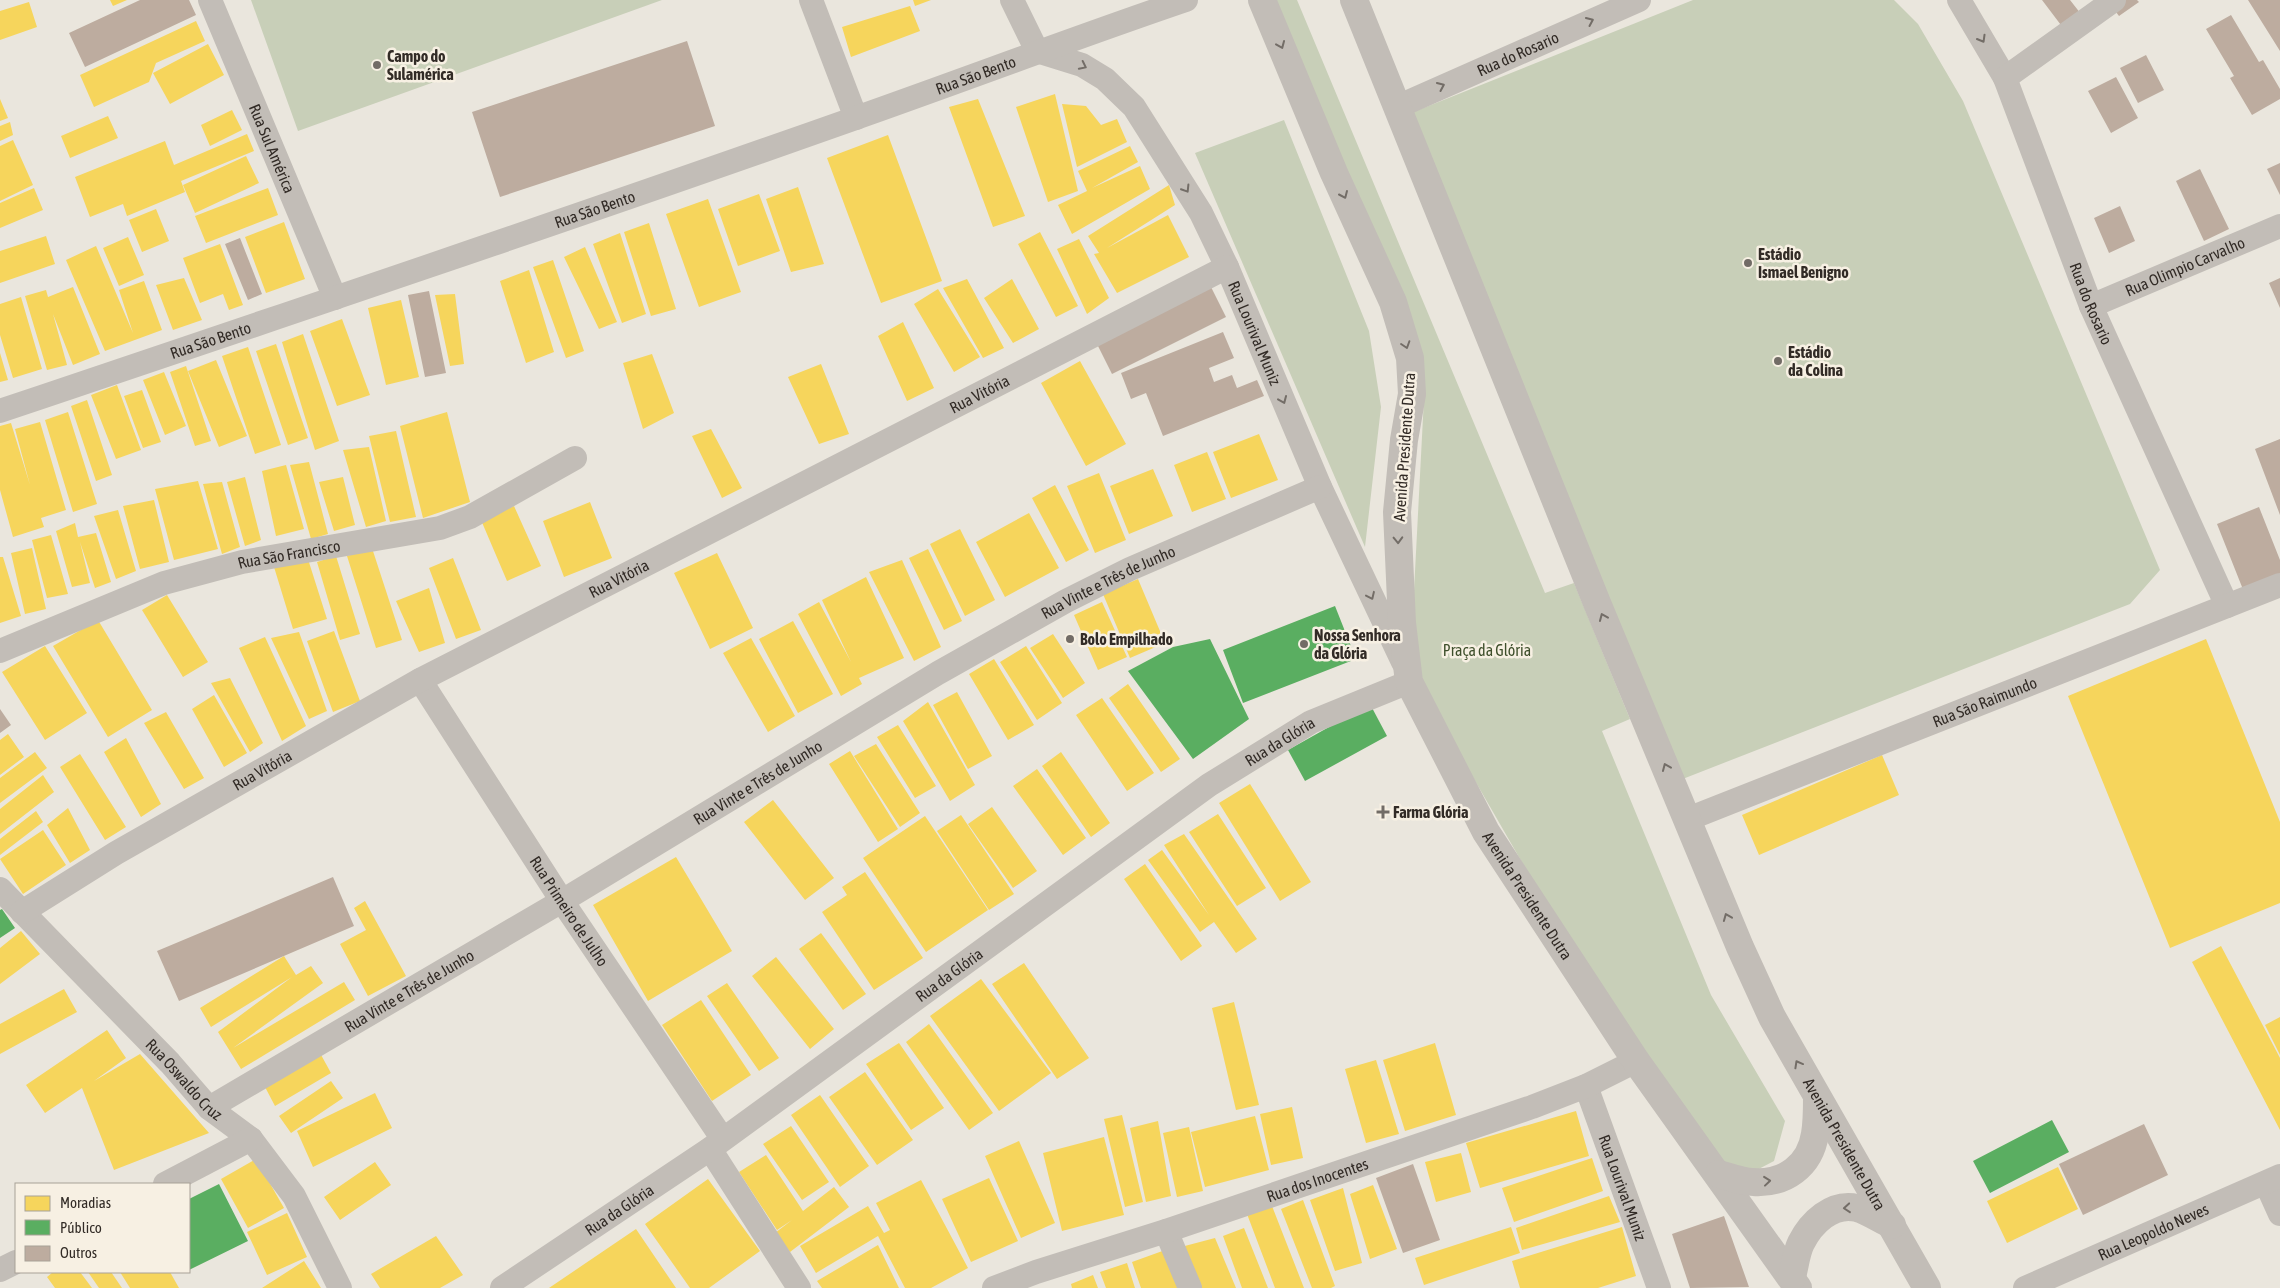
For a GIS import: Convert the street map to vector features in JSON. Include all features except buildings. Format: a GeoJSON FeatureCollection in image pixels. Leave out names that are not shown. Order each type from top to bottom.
{"type":"FeatureCollection","features":[{"type":"Feature","properties":{"kind":"street","name":"Rua Sul América"},"geometry":{"type":"LineString","coordinates":[[210,0],[335,298]]}},
{"type":"Feature","properties":{"kind":"street"},"geometry":{"type":"LineString","coordinates":[[811,0],[856,118]]}},
{"type":"Feature","properties":{"kind":"street"},"geometry":{"type":"LineString","coordinates":[[1012,0],[1037,51]]}},
{"type":"Feature","properties":{"kind":"street","name":"Rua São Bento"},"geometry":{"type":"LineString","coordinates":[[0,411],[335,298],[856,118],[1037,51],[1186,0]]}},
{"type":"Feature","properties":{"kind":"street","name":"Avenida Presidente Dutra"},"geometry":{"type":"LineString","coordinates":[[1262,0],[1334,173],[1392,302],[1410,358],[1412,394],[1404,440],[1397,512],[1402,623],[1408,676],[1486,832],[1636,1061],[1795,1282]]}},
{"type":"Feature","properties":{"kind":"street","name":"Avenida Presidente Dutra"},"geometry":{"type":"LineString","coordinates":[[1354,0],[1597,603],[1740,947],[1772,1018],[1927,1288]]}},
{"type":"Feature","properties":{"kind":"street","name":"Rua do Rosario"},"geometry":{"type":"LineString","coordinates":[[1397,107],[1639,0]]}},
{"type":"Feature","properties":{"kind":"street","name":"Rua do Rosario"},"geometry":{"type":"LineString","coordinates":[[1959,0],[2005,78],[2091,306],[2227,606]]}},
{"type":"Feature","properties":{"kind":"street"},"geometry":{"type":"LineString","coordinates":[[2005,78],[2114,0]]}},
{"type":"Feature","properties":{"kind":"street","name":"Rua Lourival Muniz"},"geometry":{"type":"LineString","coordinates":[[1037,51],[1082,65],[1105,79],[1134,107],[1201,213],[1227,267],[1320,487],[1408,676]]}},
{"type":"Feature","properties":{"kind":"street","name":"Rua Olimpio Carvalho"},"geometry":{"type":"LineString","coordinates":[[2091,306],[2280,226]]}},
{"type":"Feature","properties":{"kind":"street","name":"Rua Vitória"},"geometry":{"type":"LineString","coordinates":[[22,912],[116,853],[420,680],[1227,267]]}},
{"type":"Feature","properties":{"kind":"street","name":"Rua São Francisco"},"geometry":{"type":"LineString","coordinates":[[0,650],[164,583],[242,562],[440,528],[470,518],[575,458]]}},
{"type":"Feature","properties":{"kind":"street","name":"Rua Vinte e Três de Junho"},"geometry":{"type":"LineString","coordinates":[[209,1108],[562,901],[938,673],[1066,601],[1130,569],[1320,487]]}},
{"type":"Feature","properties":{"kind":"street","name":"Rua São Raimundo"},"geometry":{"type":"LineString","coordinates":[[1688,819],[2280,585]]}},
{"type":"Feature","properties":{"kind":"street","name":"Rua da Glória"},"geometry":{"type":"LineString","coordinates":[[502,1288],[716,1144],[1209,785],[1311,722],[1408,676]]}},
{"type":"Feature","properties":{"kind":"street","name":"Rua Primeiro de Julho"},"geometry":{"type":"LineString","coordinates":[[420,680],[716,1144],[799,1288]]}},
{"type":"Feature","properties":{"kind":"street","name":"Rua Oswaldo Cruz"},"geometry":{"type":"LineString","coordinates":[[0,889],[170,1063],[209,1108],[251,1139],[294,1196],[340,1288]]}},
{"type":"Feature","properties":{"kind":"street","name":"Rua dos Inocentes"},"geometry":{"type":"LineString","coordinates":[[994,1288],[1036,1272],[1166,1231],[1522,1111],[1586,1086],[1636,1061]]}},
{"type":"Feature","properties":{"kind":"street","name":"Rua Lourival Muniz"},"geometry":{"type":"LineString","coordinates":[[1586,1086],[1659,1288]]}},
{"type":"Feature","properties":{"kind":"street"},"geometry":{"type":"LineString","coordinates":[[1719,1174],[1750,1182],[1770,1182],[1800,1168],[1810,1152],[1815,1134],[1818,1099]]}},
{"type":"Feature","properties":{"kind":"street"},"geometry":{"type":"LineString","coordinates":[[167,1183],[251,1139]]}},
{"type":"Feature","properties":{"kind":"street"},"geometry":{"type":"LineString","coordinates":[[2273,1179],[2280,1214]]}},
{"type":"Feature","properties":{"kind":"street","name":"Rua Leopoldo Neves"},"geometry":{"type":"LineString","coordinates":[[2025,1288],[2273,1179]]}},
{"type":"Feature","properties":{"kind":"street"},"geometry":{"type":"LineString","coordinates":[[1795,1282],[1801,1244],[1814,1224],[1824,1215],[1835,1209],[1856,1208],[1892,1225]]}},
{"type":"Feature","properties":{"kind":"street"},"geometry":{"type":"LineString","coordinates":[[1166,1231],[1190,1288]]}},
{"type":"Feature","properties":{"kind":"street"},"geometry":{"type":"LineString","coordinates":[[0,1270],[15,1262]]}},
{"type":"Feature","properties":{"kind":"green space","name":"Campo do Sulamérica"},"geometry":{"type":"Polygon","coordinates":[[[251,0],[662,0],[298,131],[251,0]]]}},
{"type":"Feature","properties":{"kind":"green space","name":"Praça da Glória"},"geometry":{"type":"Polygon","coordinates":[[[1273,0],[1297,0],[1545,593],[1574,583],[1630,719],[1602,731],[1711,995],[1785,1121],[1774,1161],[1751,1173],[1718,1163],[1583,968],[1410,668],[1425,379],[1273,0]]]}},
{"type":"Feature","properties":{"kind":"green space","name":"Estádio Ismael Benigno"},"geometry":{"type":"Polygon","coordinates":[[[1693,0],[1894,0],[1918,24],[1963,101],[2160,570],[2130,604],[1675,782],[1406,115],[1693,0]]]}},
{"type":"Feature","properties":{"kind":"green space"},"geometry":{"type":"Polygon","coordinates":[[[1284,120],[1369,331],[1381,407],[1365,547],[1195,153],[1284,120]]]}},
{"type":"Feature","properties":{"kind":"place","name":"Campo do Sulamérica"},"geometry":{"type":"Point","coordinates":[377,65]}},
{"type":"Feature","properties":{"kind":"place","name":"Estádio Ismael Benigno"},"geometry":{"type":"Point","coordinates":[1748,263]}},
{"type":"Feature","properties":{"kind":"place","name":"Estádio da Colina"},"geometry":{"type":"Point","coordinates":[1778,361]}},
{"type":"Feature","properties":{"kind":"place","name":"Bolo Empilhado"},"geometry":{"type":"Point","coordinates":[1070,639]}},
{"type":"Feature","properties":{"kind":"place","name":"Nossa Senhora da Glória"},"geometry":{"type":"Point","coordinates":[1304,644]}},
{"type":"Feature","properties":{"kind":"place","name":"Farma Glória"},"geometry":{"type":"Point","coordinates":[1383,812]}}]}
